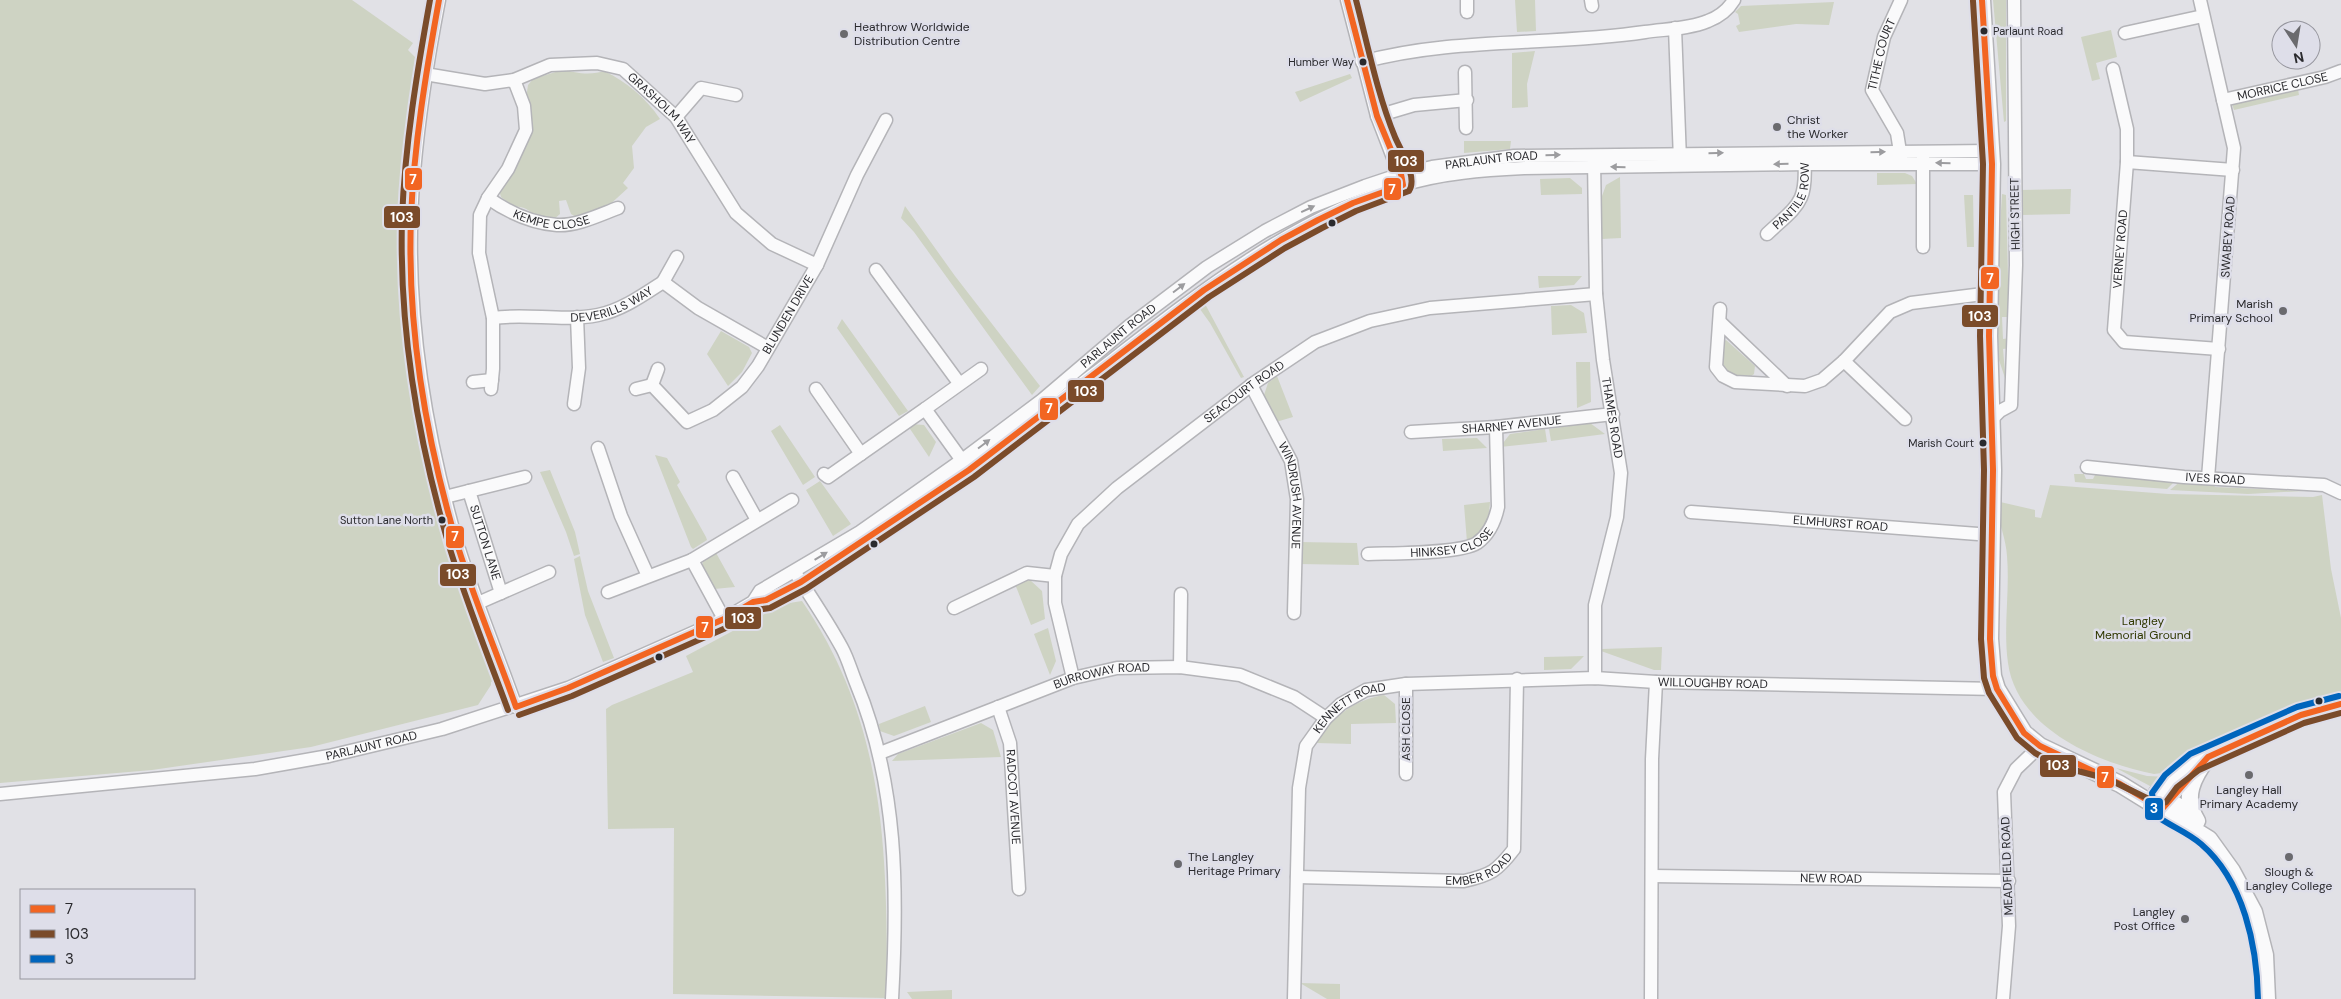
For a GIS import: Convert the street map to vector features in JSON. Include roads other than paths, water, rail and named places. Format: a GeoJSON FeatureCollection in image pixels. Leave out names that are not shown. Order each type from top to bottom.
{"type":"FeatureCollection","features":[{"type":"Feature","properties":{"kind":"main road","name":"HIGH STREET"},"geometry":{"type":"LineString","coordinates":[[1982,0],[1992,158],[1990,368],[1996,415],[1990,534],[1990,639],[1997,689],[2024,732],[2040,746],[2062,758],[2111,771],[2164,802]]}},
{"type":"Feature","properties":{"kind":"main road"},"geometry":{"type":"LineString","coordinates":[[2208,757],[2198,771],[2190,791],[2194,816],[2232,871],[2254,912],[2265,955],[2267,999]]}},
{"type":"Feature","properties":{"kind":"main road"},"geometry":{"type":"LineString","coordinates":[[2164,802],[2194,816]]}},
{"type":"Feature","properties":{"kind":"main road"},"geometry":{"type":"LineString","coordinates":[[2164,802],[2209,839]]}},
{"type":"Feature","properties":{"kind":"street","name":"SUTTON LANE"},"geometry":{"type":"LineString","coordinates":[[439,0],[425,74],[414,173],[411,238],[414,306],[421,374],[445,497],[478,603],[516,707]]}},
{"type":"Feature","properties":{"kind":"street"},"geometry":{"type":"LineString","coordinates":[[1350,0],[1362,62],[1376,116],[1402,179]]}},
{"type":"Feature","properties":{"kind":"street"},"geometry":{"type":"LineString","coordinates":[[1362,62],[1398,52],[1614,37],[1675,28],[1706,22],[1719,16],[1734,0]]}},
{"type":"Feature","properties":{"kind":"street","name":"TITHE COURT"},"geometry":{"type":"LineString","coordinates":[[1901,0],[1884,37],[1872,90],[1897,133],[1901,157]]}},
{"type":"Feature","properties":{"kind":"street","name":"HIGH STREET"},"geometry":{"type":"LineString","coordinates":[[1996,415],[2011,405],[2016,265],[2014,0]]}},
{"type":"Feature","properties":{"kind":"street","name":"SWABEY ROAD"},"geometry":{"type":"LineString","coordinates":[[2200,0],[2234,148],[2234,170],[2208,478]]}},
{"type":"Feature","properties":{"kind":"street"},"geometry":{"type":"LineString","coordinates":[[2125,34],[2203,16]]}},
{"type":"Feature","properties":{"kind":"street"},"geometry":{"type":"LineString","coordinates":[[1675,28],[1680,160]]}},
{"type":"Feature","properties":{"kind":"street","name":"GRASHOLM WAY"},"geometry":{"type":"LineString","coordinates":[[425,74],[485,84],[514,80],[550,65],[597,63],[623,69],[676,117],[736,213],[772,244],[817,265]]}},
{"type":"Feature","properties":{"kind":"street","name":"VERNEY ROAD"},"geometry":{"type":"LineString","coordinates":[[2113,69],[2127,129],[2127,162],[2114,330],[2124,342],[2219,349]]}},
{"type":"Feature","properties":{"kind":"street","name":"MORRICE CLOSE"},"geometry":{"type":"LineString","coordinates":[[2223,100],[2325,77],[2341,71]]}},
{"type":"Feature","properties":{"kind":"street"},"geometry":{"type":"LineString","coordinates":[[1465,72],[1466,128]]}},
{"type":"Feature","properties":{"kind":"street"},"geometry":{"type":"LineString","coordinates":[[473,382],[491,385],[493,318],[479,253],[480,215],[488,198],[508,169],[526,130],[524,106],[514,80]]}},
{"type":"Feature","properties":{"kind":"street"},"geometry":{"type":"LineString","coordinates":[[676,117],[701,88],[736,95]]}},
{"type":"Feature","properties":{"kind":"street"},"geometry":{"type":"LineString","coordinates":[[1376,116],[1414,105],[1466,100]]}},
{"type":"Feature","properties":{"kind":"street","name":"BLUNDEN DRIVE"},"geometry":{"type":"LineString","coordinates":[[652,384],[687,422],[713,410],[742,387],[768,348],[817,265],[854,181],[886,120]]}},
{"type":"Feature","properties":{"kind":"street","name":"PARLAUNT ROAD"},"geometry":{"type":"LineString","coordinates":[[0,794],[255,769],[395,741],[516,707],[568,688],[724,619],[752,602],[766,600],[965,465],[1129,326],[1207,268],[1265,231],[1311,207],[1402,179],[1500,157],[1594,160],[1992,158]]}},
{"type":"Feature","properties":{"kind":"street"},"geometry":{"type":"LineString","coordinates":[[1923,157],[1924,247]]}},
{"type":"Feature","properties":{"kind":"street","name":"PANTILE ROW"},"geometry":{"type":"LineString","coordinates":[[1767,234],[1798,206],[1805,192],[1804,158]]}},
{"type":"Feature","properties":{"kind":"street","name":"THAMES ROAD"},"geometry":{"type":"LineString","coordinates":[[1594,160],[1596,294],[1603,360],[1621,472],[1617,517],[1595,606],[1595,678]]}},
{"type":"Feature","properties":{"kind":"street"},"geometry":{"type":"LineString","coordinates":[[2127,162],[2234,170]]}},
{"type":"Feature","properties":{"kind":"street","name":"KEMPE CLOSE"},"geometry":{"type":"LineString","coordinates":[[488,198],[504,209],[526,218],[558,225],[585,220],[618,208]]}},
{"type":"Feature","properties":{"kind":"street"},"geometry":{"type":"LineString","coordinates":[[663,282],[677,257]]}},
{"type":"Feature","properties":{"kind":"street"},"geometry":{"type":"LineString","coordinates":[[876,270],[959,383]]}},
{"type":"Feature","properties":{"kind":"street","name":"DEVERILLS WAY"},"geometry":{"type":"LineString","coordinates":[[493,318],[513,315],[577,317],[598,315],[632,303],[663,282],[698,308],[768,348]]}},
{"type":"Feature","properties":{"kind":"street"},"geometry":{"type":"LineString","coordinates":[[1787,386],[1720,315],[1716,367],[1723,376],[1735,382],[1787,386],[1805,386],[1822,380],[1844,361],[1890,312],[1911,303],[1991,293]]}},
{"type":"Feature","properties":{"kind":"street","name":"SEACOURT ROAD"},"geometry":{"type":"LineString","coordinates":[[1073,678],[1055,603],[1056,576],[1061,554],[1078,524],[1117,488],[1251,385],[1315,342],[1370,321],[1430,308],[1596,294]]}},
{"type":"Feature","properties":{"kind":"street"},"geometry":{"type":"LineString","coordinates":[[574,404],[579,368],[577,317]]}},
{"type":"Feature","properties":{"kind":"street"},"geometry":{"type":"LineString","coordinates":[[1844,361],[1904,419]]}},
{"type":"Feature","properties":{"kind":"street"},"geometry":{"type":"LineString","coordinates":[[636,389],[652,384],[658,369]]}},
{"type":"Feature","properties":{"kind":"street"},"geometry":{"type":"LineString","coordinates":[[824,474],[828,477],[981,369]]}},
{"type":"Feature","properties":{"kind":"street","name":"WINDRUSH AVENUE"},"geometry":{"type":"LineString","coordinates":[[1251,385],[1291,462],[1297,499],[1294,613]]}},
{"type":"Feature","properties":{"kind":"street"},"geometry":{"type":"LineString","coordinates":[[816,389],[861,454]]}},
{"type":"Feature","properties":{"kind":"street"},"geometry":{"type":"LineString","coordinates":[[926,409],[965,465]]}},
{"type":"Feature","properties":{"kind":"street","name":"SHARNEY AVENUE"},"geometry":{"type":"LineString","coordinates":[[1411,432],[1496,427],[1613,414]]}},
{"type":"Feature","properties":{"kind":"street","name":"HINKSEY CLOSE"},"geometry":{"type":"LineString","coordinates":[[1368,554],[1459,548],[1475,544],[1488,534],[1496,518],[1498,506],[1496,427]]}},
{"type":"Feature","properties":{"kind":"street"},"geometry":{"type":"LineString","coordinates":[[598,448],[621,516],[648,576]]}},
{"type":"Feature","properties":{"kind":"street","name":"IVES ROAD"},"geometry":{"type":"LineString","coordinates":[[2087,467],[2208,478],[2324,485],[2341,493]]}},
{"type":"Feature","properties":{"kind":"street","name":"SUTTON LANE"},"geometry":{"type":"LineString","coordinates":[[445,497],[525,477]]}},
{"type":"Feature","properties":{"kind":"street"},"geometry":{"type":"LineString","coordinates":[[733,477],[757,520]]}},
{"type":"Feature","properties":{"kind":"street","name":"SUTTON LANE"},"geometry":{"type":"LineString","coordinates":[[469,491],[501,594]]}},
{"type":"Feature","properties":{"kind":"street"},"geometry":{"type":"LineString","coordinates":[[608,592],[692,560],[792,500]]}},
{"type":"Feature","properties":{"kind":"street","name":"ELMHURST ROAD"},"geometry":{"type":"LineString","coordinates":[[1691,512],[1990,534]]}},
{"type":"Feature","properties":{"kind":"street"},"geometry":{"type":"LineString","coordinates":[[692,560],[724,619]]}},
{"type":"Feature","properties":{"kind":"street","name":"SUTTON LANE"},"geometry":{"type":"LineString","coordinates":[[478,603],[549,572]]}},
{"type":"Feature","properties":{"kind":"street"},"geometry":{"type":"LineString","coordinates":[[954,608],[1027,573],[1056,576]]}},
{"type":"Feature","properties":{"kind":"street"},"geometry":{"type":"LineString","coordinates":[[798,578],[842,648],[863,699],[880,753],[893,844],[896,936],[892,999]]}},
{"type":"Feature","properties":{"kind":"street"},"geometry":{"type":"LineString","coordinates":[[1180,668],[1181,594]]}},
{"type":"Feature","properties":{"kind":"street","name":"BURROWAY ROAD"},"geometry":{"type":"LineString","coordinates":[[880,753],[1073,678],[1117,668],[1180,668],[1240,675],[1294,697],[1326,718]]}},
{"type":"Feature","properties":{"kind":"street","name":"KENNETT ROAD"},"geometry":{"type":"LineString","coordinates":[[1294,999],[1299,788],[1306,746],[1326,718],[1341,704],[1366,690],[1406,684],[1595,678],[1656,682]]}},
{"type":"Feature","properties":{"kind":"street","name":"EMBER ROAD"},"geometry":{"type":"LineString","coordinates":[[1297,877],[1464,881],[1481,878],[1499,868],[1514,849],[1517,679]]}},
{"type":"Feature","properties":{"kind":"street","name":"WILLOUGHBY ROAD"},"geometry":{"type":"LineString","coordinates":[[1651,999],[1652,760],[1656,682],[1997,689]]}},
{"type":"Feature","properties":{"kind":"street","name":"ASH CLOSE"},"geometry":{"type":"LineString","coordinates":[[1406,684],[1406,774]]}},
{"type":"Feature","properties":{"kind":"street"},"geometry":{"type":"LineString","coordinates":[[2164,802],[2196,766],[2208,757],[2301,715],[2341,704]]}},
{"type":"Feature","properties":{"kind":"street","name":"RADCOT AVENUE"},"geometry":{"type":"LineString","coordinates":[[998,707],[1010,743],[1019,890]]}},
{"type":"Feature","properties":{"kind":"street","name":"MEADFIELD ROAD"},"geometry":{"type":"LineString","coordinates":[[2003,999],[2009,926],[2009,881],[2004,792],[2016,769],[2040,746]]}},
{"type":"Feature","properties":{"kind":"street","name":"NEW ROAD"},"geometry":{"type":"LineString","coordinates":[[1652,876],[2009,881]]}},
{"type":"Feature","properties":{"kind":"place","name":"Parlaunt Road"},"geometry":{"type":"Point","coordinates":[1984,31]}},
{"type":"Feature","properties":{"kind":"place","name":"Heathrow Worldwide Distribution Centre"},"geometry":{"type":"Point","coordinates":[844,34]}},
{"type":"Feature","properties":{"kind":"place","name":"Humber Way"},"geometry":{"type":"Point","coordinates":[1363,62]}},
{"type":"Feature","properties":{"kind":"place","name":"Christ the Worker"},"geometry":{"type":"Point","coordinates":[1777,127]}},
{"type":"Feature","properties":{"kind":"place","name":"Marish Primary School"},"geometry":{"type":"Point","coordinates":[2283,311]}},
{"type":"Feature","properties":{"kind":"place","name":"Marish Court"},"geometry":{"type":"Point","coordinates":[1983,443]}},
{"type":"Feature","properties":{"kind":"place","name":"Sutton Lane North"},"geometry":{"type":"Point","coordinates":[442,520]}},
{"type":"Feature","properties":{"kind":"place","name":"Langley Hall Primary Academy"},"geometry":{"type":"Point","coordinates":[2249,775]}},
{"type":"Feature","properties":{"kind":"place","name":"Slough & Langley College"},"geometry":{"type":"Point","coordinates":[2289,857]}},
{"type":"Feature","properties":{"kind":"place","name":"The Langley Heritage Primary"},"geometry":{"type":"Point","coordinates":[1178,864]}},
{"type":"Feature","properties":{"kind":"place","name":"Langley Post Office"},"geometry":{"type":"Point","coordinates":[2185,919]}},
{"type":"Feature","properties":{"kind":"park label","name":"Langley Memorial Ground"},"geometry":{"type":"Point","coordinates":[2143,628]}}]}
